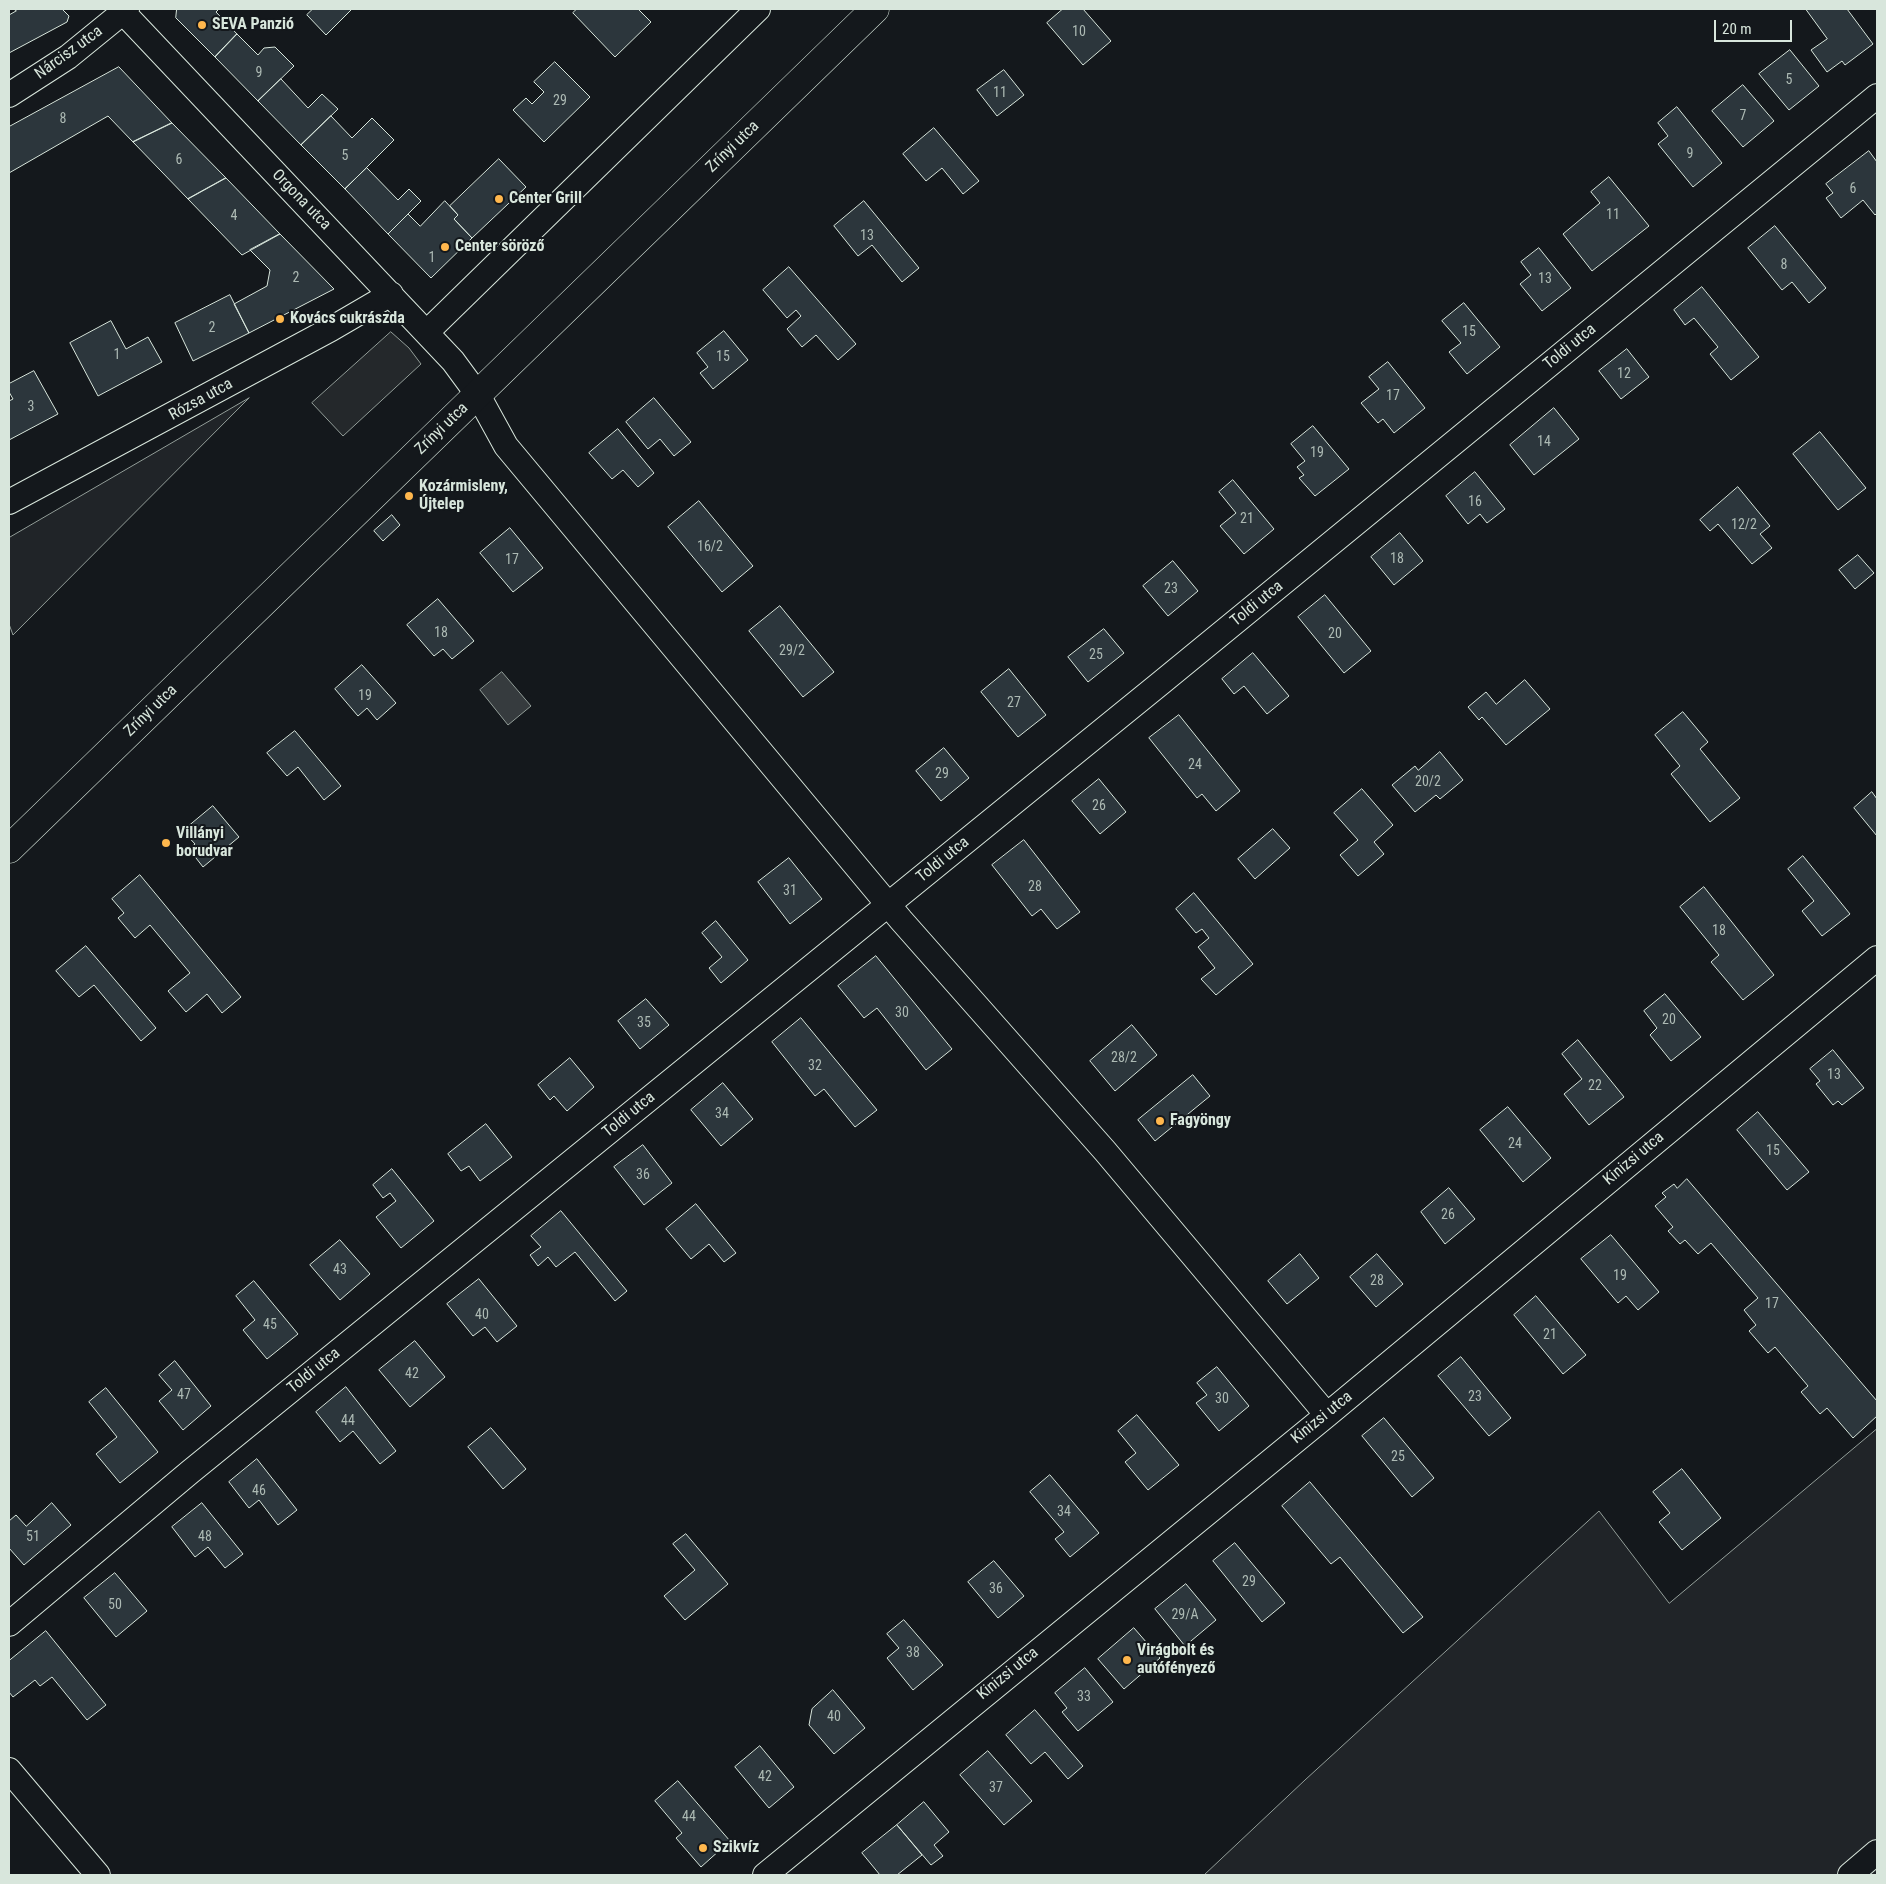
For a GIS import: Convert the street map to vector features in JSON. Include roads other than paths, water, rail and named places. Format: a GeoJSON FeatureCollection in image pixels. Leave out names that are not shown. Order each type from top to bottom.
{"type":"FeatureCollection","features":[{"type":"Feature","properties":{"kind":"main road","name":"Zrínyi utca"},"geometry":{"type":"LineString","coordinates":[[9,849],[875,9]]}},
{"type":"Feature","properties":{"kind":"street"},"geometry":{"type":"LineString","coordinates":[[427,332],[758,9]]}},
{"type":"Feature","properties":{"kind":"street","name":"Orgona utca"},"geometry":{"type":"LineString","coordinates":[[124,10],[427,332],[478,395],[506,446],[889,904],[1105,1150],[1327,1415]]}},
{"type":"Feature","properties":{"kind":"street","name":"Nárcisz utca"},"geometry":{"type":"LineString","coordinates":[[9,95],[68,57],[124,10]]}},
{"type":"Feature","properties":{"kind":"street","name":"Toldi utca"},"geometry":{"type":"LineString","coordinates":[[9,1624],[190,1472],[889,904],[1877,96]]}},
{"type":"Feature","properties":{"kind":"street","name":"Rózsa utca"},"geometry":{"type":"LineString","coordinates":[[9,502],[323,333],[391,294]]}},
{"type":"Feature","properties":{"kind":"street","name":"Kinizsi utca"},"geometry":{"type":"LineString","coordinates":[[765,1875],[1327,1415],[1877,958]]}},
{"type":"Feature","properties":{"kind":"street"},"geometry":{"type":"LineString","coordinates":[[9,1770],[92,1873]]}},
{"type":"Feature","properties":{"kind":"street"},"geometry":{"type":"LineString","coordinates":[[1850,1875],[1877,1852]]}},
{"type":"Feature","properties":{"kind":"place","name":"SEVA Panzió"},"geometry":{"type":"Point","coordinates":[202,25]}},
{"type":"Feature","properties":{"kind":"place","name":"Center Grill"},"geometry":{"type":"Point","coordinates":[499,199]}},
{"type":"Feature","properties":{"kind":"place","name":"Center söröző"},"geometry":{"type":"Point","coordinates":[445,247]}},
{"type":"Feature","properties":{"kind":"place","name":"Kovács cukrászda"},"geometry":{"type":"Point","coordinates":[280,319]}},
{"type":"Feature","properties":{"kind":"place","name":"Kozármisleny, Újtelep"},"geometry":{"type":"Point","coordinates":[409,496]}},
{"type":"Feature","properties":{"kind":"place","name":"Villányi borudvar"},"geometry":{"type":"Point","coordinates":[166,843]}},
{"type":"Feature","properties":{"kind":"place","name":"Fagyöngy"},"geometry":{"type":"Point","coordinates":[1160,1121]}},
{"type":"Feature","properties":{"kind":"place","name":"Virágbolt és autófényező"},"geometry":{"type":"Point","coordinates":[1127,1660]}},
{"type":"Feature","properties":{"kind":"place","name":"Szikvíz"},"geometry":{"type":"Point","coordinates":[703,1848]}}]}
